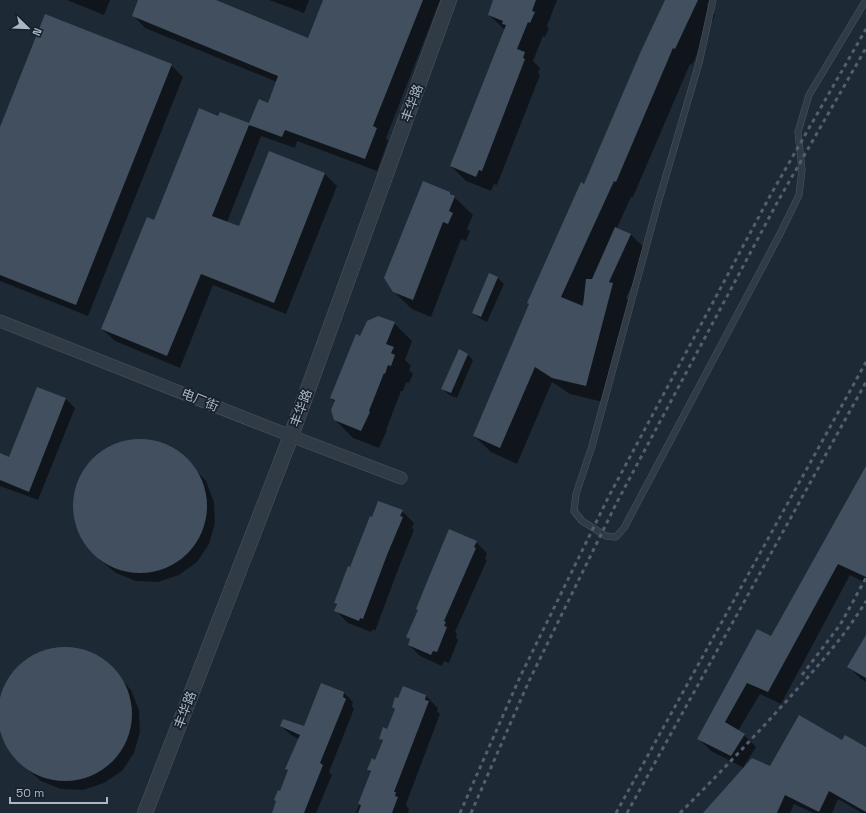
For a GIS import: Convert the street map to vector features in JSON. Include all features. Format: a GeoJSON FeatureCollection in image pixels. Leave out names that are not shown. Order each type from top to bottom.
{"type":"FeatureCollection","features":[{"type":"Feature","properties":{"kind":"street","name":"丰华路"},"geometry":{"type":"LineString","coordinates":[[145,813],[291,436],[449,0]]}},
{"type":"Feature","properties":{"kind":"street","name":"电厂街"},"geometry":{"type":"LineString","coordinates":[[0,321],[401,478]]}},
{"type":"Feature","properties":{"kind":"lane"},"geometry":{"type":"LineString","coordinates":[[713,0],[699,62],[658,203],[592,446],[576,494],[574,511],[582,521],[606,536],[616,537],[624,528],[780,234],[799,195],[802,170],[798,132],[809,95],[866,0]]}},
{"type":"Feature","properties":{"kind":"building"},"geometry":{"type":"Polygon","coordinates":[[[138,0],[216,0],[308,38],[323,0],[423,0],[373,126],[377,128],[365,159],[285,130],[282,137],[249,125],[212,216],[239,226],[269,151],[325,173],[274,303],[201,274],[167,356],[101,329],[147,217],[154,220],[199,108],[218,116],[220,112],[249,123],[259,99],[268,103],[278,76],[132,16],[138,0]]]}},
{"type":"Feature","properties":{"kind":"building"},"geometry":{"type":"Polygon","coordinates":[[[493,0],[536,0],[532,11],[535,12],[530,23],[528,22],[517,49],[525,52],[523,58],[525,59],[482,171],[479,170],[476,177],[450,166],[506,25],[502,24],[503,21],[488,15],[493,0]]]}},
{"type":"Feature","properties":{"kind":"building"},"geometry":{"type":"Polygon","coordinates":[[[665,0],[698,0],[675,49],[673,48],[616,182],[614,181],[561,297],[583,306],[586,279],[592,279],[615,227],[631,234],[609,282],[613,283],[586,386],[552,378],[535,367],[500,448],[473,436],[529,304],[527,303],[581,182],[584,184],[641,51],[665,0]]]}},
{"type":"Feature","properties":{"kind":"building"},"geometry":{"type":"Polygon","coordinates":[[[45,14],[172,64],[76,305],[0,275],[0,127],[45,14]]]}},
{"type":"Feature","properties":{"kind":"building"},"geometry":{"type":"Polygon","coordinates":[[[423,181],[450,192],[450,194],[455,196],[449,211],[453,213],[448,224],[443,222],[413,300],[393,292],[384,278],[423,181]]]}},
{"type":"Feature","properties":{"kind":"building"},"geometry":{"type":"Polygon","coordinates":[[[489,273],[498,277],[481,317],[472,313],[489,273]]]}},
{"type":"Feature","properties":{"kind":"building"},"geometry":{"type":"Polygon","coordinates":[[[378,316],[395,322],[386,344],[394,347],[391,353],[395,355],[391,366],[388,365],[385,374],[384,373],[369,411],[370,412],[361,431],[334,420],[331,410],[335,400],[330,398],[356,334],[360,336],[367,321],[378,316]]]}},
{"type":"Feature","properties":{"kind":"building"},"geometry":{"type":"Polygon","coordinates":[[[459,349],[468,354],[451,393],[441,389],[459,349]]]}},
{"type":"Feature","properties":{"kind":"building"},"geometry":{"type":"Polygon","coordinates":[[[37,387],[66,398],[29,492],[0,480],[0,453],[9,457],[37,387]]]}},
{"type":"Feature","properties":{"kind":"building"},"geometry":{"type":"Polygon","coordinates":[[[140,439],[166,444],[177,450],[192,464],[202,480],[207,506],[202,532],[196,543],[182,558],[166,568],[140,573],[114,568],[103,562],[88,548],[78,532],[73,506],[78,480],[84,469],[98,454],[114,444],[140,439]]]}},
{"type":"Feature","properties":{"kind":"building"},"geometry":{"type":"Polygon","coordinates":[[[866,466],[866,577],[838,564],[768,692],[747,683],[725,722],[745,734],[731,756],[697,739],[757,629],[771,636],[866,466]]]}},
{"type":"Feature","properties":{"kind":"building"},"geometry":{"type":"Polygon","coordinates":[[[378,501],[403,510],[400,516],[403,517],[363,619],[360,618],[359,621],[334,611],[337,604],[334,603],[348,566],[350,567],[370,516],[372,517],[378,501]]]}},
{"type":"Feature","properties":{"kind":"building"},"geometry":{"type":"Polygon","coordinates":[[[449,529],[477,541],[474,547],[476,548],[444,621],[446,622],[444,626],[447,627],[437,652],[433,651],[431,655],[408,645],[410,639],[406,637],[449,529]]]}},
{"type":"Feature","properties":{"kind":"building"},"geometry":{"type":"Polygon","coordinates":[[[866,635],[866,678],[847,667],[866,635]]]}},
{"type":"Feature","properties":{"kind":"building"},"geometry":{"type":"Polygon","coordinates":[[[65,647],[91,652],[107,662],[117,672],[127,688],[132,714],[127,740],[117,756],[107,766],[91,776],[65,781],[39,776],[23,766],[13,756],[3,740],[-2,714],[3,688],[13,672],[23,662],[39,652],[65,647]]]}},
{"type":"Feature","properties":{"kind":"building"},"geometry":{"type":"Polygon","coordinates":[[[321,683],[344,692],[343,697],[346,699],[320,763],[323,765],[304,813],[272,813],[276,801],[274,800],[278,790],[280,791],[288,770],[285,769],[300,735],[280,726],[283,719],[304,726],[321,683]]]}},
{"type":"Feature","properties":{"kind":"building"},"geometry":{"type":"Polygon","coordinates":[[[403,686],[426,695],[425,700],[429,701],[394,792],[396,792],[395,796],[398,797],[392,813],[358,813],[361,805],[358,804],[371,771],[367,770],[372,758],[375,760],[383,740],[379,739],[383,727],[387,729],[395,709],[392,707],[395,697],[398,698],[403,686]]]}},
{"type":"Feature","properties":{"kind":"building"},"geometry":{"type":"Polygon","coordinates":[[[799,715],[842,740],[845,735],[866,747],[866,812],[829,791],[819,812],[785,795],[777,813],[703,813],[752,758],[770,766],[799,715]]]}},
{"type":"Feature","properties":{"kind":"railway"},"geometry":{"type":"LineString","coordinates":[[460,813],[520,677],[609,496],[770,196],[866,29]]}},
{"type":"Feature","properties":{"kind":"railway"},"geometry":{"type":"LineString","coordinates":[[471,813],[529,681],[617,502],[778,201],[866,48]]}},
{"type":"Feature","properties":{"kind":"railway"},"geometry":{"type":"LineString","coordinates":[[616,813],[866,362]]}},
{"type":"Feature","properties":{"kind":"railway"},"geometry":{"type":"LineString","coordinates":[[627,813],[866,382]]}},
{"type":"Feature","properties":{"kind":"railway"},"geometry":{"type":"LineString","coordinates":[[802,675],[840,625],[866,578]]}},
{"type":"Feature","properties":{"kind":"railway"},"geometry":{"type":"LineString","coordinates":[[680,813],[750,741],[811,673],[840,639],[866,601]]}}]}
